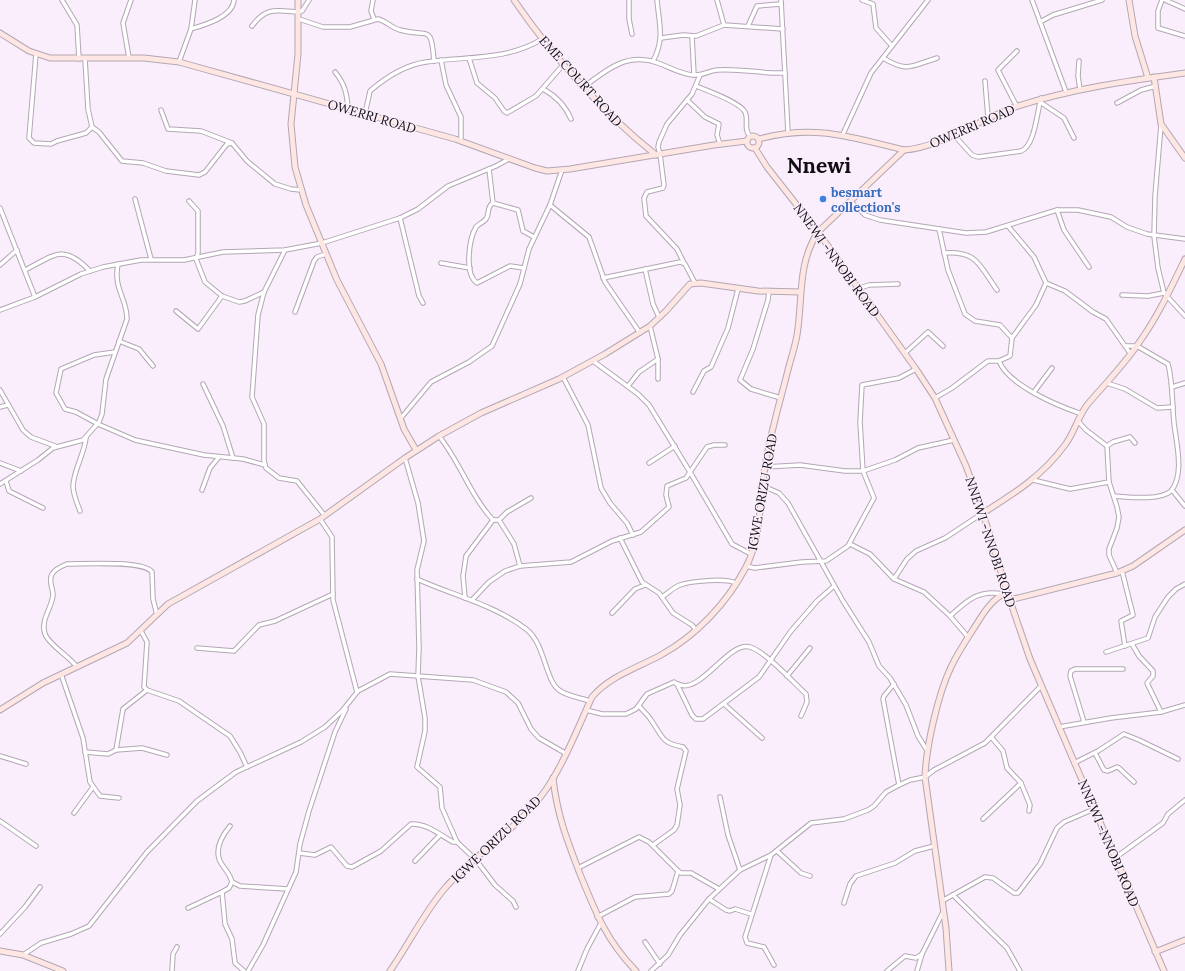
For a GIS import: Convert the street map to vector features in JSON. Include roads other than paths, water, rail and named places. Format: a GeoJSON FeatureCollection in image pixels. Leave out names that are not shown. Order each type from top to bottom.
{"type":"FeatureCollection","features":[{"type":"Feature","properties":{"kind":"main road"},"geometry":{"type":"LineString","coordinates":[[298,0],[298,54],[291,112],[291,139],[295,167],[301,190],[326,254],[345,296],[381,364],[404,429],[416,450]]}},
{"type":"Feature","properties":{"kind":"main road","name":"EME COURT ROAD"},"geometry":{"type":"LineString","coordinates":[[514,0],[563,65],[623,127],[658,155]]}},
{"type":"Feature","properties":{"kind":"main road"},"geometry":{"type":"LineString","coordinates":[[1129,0],[1135,36],[1148,78]]}},
{"type":"Feature","properties":{"kind":"main road","name":"OWERRI ROAD"},"geometry":{"type":"LineString","coordinates":[[0,33],[36,54],[50,58],[129,58],[178,62],[461,141],[541,170],[562,170],[720,144],[747,141]]}},
{"type":"Feature","properties":{"kind":"main road","name":"OWERRI ROAD"},"geometry":{"type":"LineString","coordinates":[[759,139],[788,132],[820,132],[843,134],[904,150],[919,148],[988,117],[1066,92],[1185,73]]}},
{"type":"Feature","properties":{"kind":"main road"},"geometry":{"type":"LineString","coordinates":[[1154,77],[1161,124],[1185,158]]}},
{"type":"Feature","properties":{"kind":"main road"},"geometry":{"type":"LineString","coordinates":[[755,135],[759,139],[760,143],[755,148],[749,147],[747,141],[750,136],[755,135]]}},
{"type":"Feature","properties":{"kind":"main road","name":"NNEWI -NNOBI ROAD"},"geometry":{"type":"LineString","coordinates":[[755,148],[818,232],[857,289],[905,353],[935,398],[954,440],[983,513],[1005,593],[1010,600],[1041,686],[1164,971]]}},
{"type":"Feature","properties":{"kind":"main road","name":"IGWE ORIZU ROAD"},"geometry":{"type":"LineString","coordinates":[[390,971],[440,895],[534,806],[553,778],[590,702],[600,688],[611,680],[661,655],[696,630],[716,610],[736,583],[751,554],[758,528],[765,467],[797,333],[800,292],[807,255],[812,241],[818,232],[904,150]]}},
{"type":"Feature","properties":{"kind":"main road"},"geometry":{"type":"LineString","coordinates":[[983,513],[1022,489],[1033,480],[1064,446],[1087,406],[1137,346],[1185,259]]}},
{"type":"Feature","properties":{"kind":"main road"},"geometry":{"type":"LineString","coordinates":[[0,710],[61,674],[127,643],[157,615],[182,596],[325,516],[416,450],[439,436],[481,413],[563,377],[593,361],[650,326],[686,287],[695,283],[738,289],[800,292]]}},
{"type":"Feature","properties":{"kind":"main road"},"geometry":{"type":"LineString","coordinates":[[1010,600],[1120,572],[1133,566],[1185,530]]}},
{"type":"Feature","properties":{"kind":"main road"},"geometry":{"type":"LineString","coordinates":[[949,971],[944,910],[925,777],[928,752],[947,676],[968,637],[985,611],[1005,593]]}},
{"type":"Feature","properties":{"kind":"main road"},"geometry":{"type":"LineString","coordinates":[[553,778],[557,811],[597,917],[610,941],[636,971]]}},
{"type":"Feature","properties":{"kind":"main road"},"geometry":{"type":"LineString","coordinates":[[1155,952],[1185,940]]}},
{"type":"Feature","properties":{"kind":"main road"},"geometry":{"type":"LineString","coordinates":[[0,951],[23,955],[63,971]]}},
{"type":"Feature","properties":{"kind":"street"},"geometry":{"type":"LineString","coordinates":[[62,0],[77,25],[88,109],[92,127],[99,132],[122,162],[143,163],[166,171],[199,175],[205,172],[227,144],[232,144]]}},
{"type":"Feature","properties":{"kind":"street"},"geometry":{"type":"LineString","coordinates":[[129,58],[123,23],[131,0]]}},
{"type":"Feature","properties":{"kind":"street"},"geometry":{"type":"LineString","coordinates":[[178,62],[191,29],[195,0]]}},
{"type":"Feature","properties":{"kind":"street"},"geometry":{"type":"LineString","coordinates":[[191,29],[205,25],[229,11],[234,4],[234,0]]}},
{"type":"Feature","properties":{"kind":"street"},"geometry":{"type":"LineString","coordinates":[[252,26],[259,16],[268,11],[302,11],[309,0]]}},
{"type":"Feature","properties":{"kind":"street"},"geometry":{"type":"LineString","coordinates":[[374,0],[371,12],[374,19]]}},
{"type":"Feature","properties":{"kind":"street"},"geometry":{"type":"LineString","coordinates":[[629,0],[629,19],[632,34]]}},
{"type":"Feature","properties":{"kind":"street"},"geometry":{"type":"LineString","coordinates":[[653,61],[658,51],[661,38],[657,0]]}},
{"type":"Feature","properties":{"kind":"street"},"geometry":{"type":"LineString","coordinates":[[717,0],[724,26]]}},
{"type":"Feature","properties":{"kind":"street"},"geometry":{"type":"LineString","coordinates":[[862,0],[873,4],[876,28],[892,46]]}},
{"type":"Feature","properties":{"kind":"street"},"geometry":{"type":"LineString","coordinates":[[843,134],[866,82],[928,0]]}},
{"type":"Feature","properties":{"kind":"street"},"geometry":{"type":"LineString","coordinates":[[1032,0],[1066,92]]}},
{"type":"Feature","properties":{"kind":"street"},"geometry":{"type":"LineString","coordinates":[[1040,22],[1053,15],[1102,0]]}},
{"type":"Feature","properties":{"kind":"street"},"geometry":{"type":"LineString","coordinates":[[1185,9],[1164,0],[1158,11],[1158,28],[1185,36]]}},
{"type":"Feature","properties":{"kind":"street"},"geometry":{"type":"LineString","coordinates":[[748,26],[757,6],[781,2],[788,132]]}},
{"type":"Feature","properties":{"kind":"street"},"geometry":{"type":"LineString","coordinates":[[299,19],[319,26],[350,27],[374,19],[384,21],[397,30],[428,34],[432,43],[434,61]]}},
{"type":"Feature","properties":{"kind":"street"},"geometry":{"type":"LineString","coordinates":[[661,38],[683,35],[692,37],[724,26],[748,26],[773,30],[783,29]]}},
{"type":"Feature","properties":{"kind":"street"},"geometry":{"type":"LineString","coordinates":[[692,37],[694,75]]}},
{"type":"Feature","properties":{"kind":"street"},"geometry":{"type":"LineString","coordinates":[[364,114],[368,94],[374,88],[407,67],[434,61],[469,58],[518,50],[542,39]]}},
{"type":"Feature","properties":{"kind":"street"},"geometry":{"type":"LineString","coordinates":[[1016,107],[998,70],[1017,51]]}},
{"type":"Feature","properties":{"kind":"street"},"geometry":{"type":"LineString","coordinates":[[36,54],[30,117],[30,141],[34,143],[51,144],[86,133],[92,127]]}},
{"type":"Feature","properties":{"kind":"street"},"geometry":{"type":"LineString","coordinates":[[469,58],[477,83],[495,98],[507,113],[530,100],[543,89],[563,65]]}},
{"type":"Feature","properties":{"kind":"street"},"geometry":{"type":"LineString","coordinates":[[883,58],[901,68],[937,58]]}},
{"type":"Feature","properties":{"kind":"street"},"geometry":{"type":"LineString","coordinates":[[584,87],[616,64],[637,59],[653,61],[694,75],[700,75],[716,70],[785,73]]}},
{"type":"Feature","properties":{"kind":"street"},"geometry":{"type":"LineString","coordinates":[[442,60],[444,79],[461,117],[461,141]]}},
{"type":"Feature","properties":{"kind":"street"},"geometry":{"type":"LineString","coordinates":[[1079,62],[1078,76],[1080,89]]}},
{"type":"Feature","properties":{"kind":"street"},"geometry":{"type":"LineString","coordinates":[[335,72],[346,87],[348,109]]}},
{"type":"Feature","properties":{"kind":"street"},"geometry":{"type":"LineString","coordinates":[[695,283],[677,249],[650,220],[645,210],[644,194],[662,188],[664,185],[658,155],[658,147],[667,124],[687,100],[696,86],[700,75]]}},
{"type":"Feature","properties":{"kind":"street"},"geometry":{"type":"LineString","coordinates":[[985,81],[988,117]]}},
{"type":"Feature","properties":{"kind":"street"},"geometry":{"type":"LineString","coordinates":[[696,86],[720,95],[742,109],[747,116],[747,132],[750,136]]}},
{"type":"Feature","properties":{"kind":"street"},"geometry":{"type":"LineString","coordinates":[[1117,103],[1141,90],[1156,86]]}},
{"type":"Feature","properties":{"kind":"street"},"geometry":{"type":"LineString","coordinates":[[543,89],[555,96],[562,103],[571,119]]}},
{"type":"Feature","properties":{"kind":"street"},"geometry":{"type":"LineString","coordinates":[[687,100],[705,117],[719,124],[717,135],[720,144]]}},
{"type":"Feature","properties":{"kind":"street"},"geometry":{"type":"LineString","coordinates":[[953,134],[972,155],[978,157],[1021,152],[1025,150],[1031,142],[1041,100],[1064,118],[1074,138]]}},
{"type":"Feature","properties":{"kind":"street"},"geometry":{"type":"LineString","coordinates":[[161,110],[168,129],[201,131],[232,144],[247,161],[275,184],[282,187],[301,190]]}},
{"type":"Feature","properties":{"kind":"street"},"geometry":{"type":"LineString","coordinates":[[1161,124],[1155,196],[1154,236],[1160,283],[1165,295],[1185,316]]}},
{"type":"Feature","properties":{"kind":"street"},"geometry":{"type":"LineString","coordinates":[[0,310],[35,297],[90,271],[118,264],[151,259],[196,259],[223,252],[285,250],[322,243],[400,218],[418,209],[448,186],[489,170],[510,159]]}},
{"type":"Feature","properties":{"kind":"street"},"geometry":{"type":"LineString","coordinates":[[489,170],[493,203]]}},
{"type":"Feature","properties":{"kind":"street"},"geometry":{"type":"LineString","coordinates":[[401,418],[431,382],[469,362],[492,346],[520,284],[534,237],[550,205],[562,170]]}},
{"type":"Feature","properties":{"kind":"street"},"geometry":{"type":"LineString","coordinates":[[134,199],[151,259]]}},
{"type":"Feature","properties":{"kind":"street"},"geometry":{"type":"LineString","coordinates":[[189,201],[198,211],[198,253],[196,259],[205,282],[222,296],[239,302],[245,301],[264,292]]}},
{"type":"Feature","properties":{"kind":"street"},"geometry":{"type":"LineString","coordinates":[[850,201],[868,217],[939,229],[975,233],[1008,226],[1057,210],[1078,210],[1095,213],[1118,220],[1137,231],[1154,236],[1185,239]]}},
{"type":"Feature","properties":{"kind":"street"},"geometry":{"type":"LineString","coordinates":[[493,203],[518,210],[523,231],[534,237]]}},
{"type":"Feature","properties":{"kind":"street"},"geometry":{"type":"LineString","coordinates":[[493,203],[488,207],[486,219],[476,228],[469,251],[470,268],[473,279],[477,283],[510,266],[524,268]]}},
{"type":"Feature","properties":{"kind":"street"},"geometry":{"type":"LineString","coordinates":[[550,205],[589,238],[595,250],[603,278],[640,332]]}},
{"type":"Feature","properties":{"kind":"street"},"geometry":{"type":"LineString","coordinates":[[0,208],[35,297]]}},
{"type":"Feature","properties":{"kind":"street"},"geometry":{"type":"LineString","coordinates":[[1057,210],[1064,230],[1089,267]]}},
{"type":"Feature","properties":{"kind":"street"},"geometry":{"type":"LineString","coordinates":[[400,218],[419,296],[423,303]]}},
{"type":"Feature","properties":{"kind":"street"},"geometry":{"type":"LineString","coordinates":[[1008,226],[1034,257],[1046,284],[1065,291],[1093,312],[1106,318],[1130,353]]}},
{"type":"Feature","properties":{"kind":"street"},"geometry":{"type":"LineString","coordinates":[[939,229],[948,270],[967,317],[975,321],[1000,325],[1012,338]]}},
{"type":"Feature","properties":{"kind":"street"},"geometry":{"type":"LineString","coordinates":[[0,265],[17,250]]}},
{"type":"Feature","properties":{"kind":"street"},"geometry":{"type":"LineString","coordinates":[[265,465],[264,424],[254,403],[251,391],[258,315],[264,292],[285,250]]}},
{"type":"Feature","properties":{"kind":"street"},"geometry":{"type":"LineString","coordinates":[[25,270],[56,254],[64,253],[80,261],[90,271]]}},
{"type":"Feature","properties":{"kind":"street"},"geometry":{"type":"LineString","coordinates":[[295,312],[314,261],[317,257],[326,254]]}},
{"type":"Feature","properties":{"kind":"street"},"geometry":{"type":"LineString","coordinates":[[944,254],[970,256],[975,260],[997,290]]}},
{"type":"Feature","properties":{"kind":"street"},"geometry":{"type":"LineString","coordinates":[[603,278],[684,262]]}},
{"type":"Feature","properties":{"kind":"street"},"geometry":{"type":"LineString","coordinates":[[441,263],[470,268]]}},
{"type":"Feature","properties":{"kind":"street"},"geometry":{"type":"LineString","coordinates":[[0,484],[21,472],[55,446],[78,442],[86,438],[98,424],[102,414],[106,379],[127,314],[117,287],[116,279],[118,264]]}},
{"type":"Feature","properties":{"kind":"street"},"geometry":{"type":"LineString","coordinates":[[645,269],[652,304],[659,316]]}},
{"type":"Feature","properties":{"kind":"street"},"geometry":{"type":"LineString","coordinates":[[857,289],[869,285],[898,284]]}},
{"type":"Feature","properties":{"kind":"street"},"geometry":{"type":"LineString","coordinates":[[935,398],[988,361],[999,360],[1010,356],[1012,338],[1036,304],[1046,284]]}},
{"type":"Feature","properties":{"kind":"street"},"geometry":{"type":"LineString","coordinates":[[694,392],[704,371],[711,367],[728,328],[738,289]]}},
{"type":"Feature","properties":{"kind":"street"},"geometry":{"type":"LineString","coordinates":[[769,291],[768,300],[740,380],[751,389],[781,398]]}},
{"type":"Feature","properties":{"kind":"street"},"geometry":{"type":"LineString","coordinates":[[1122,295],[1165,295]]}},
{"type":"Feature","properties":{"kind":"street"},"geometry":{"type":"LineString","coordinates":[[176,311],[198,329],[222,296]]}},
{"type":"Feature","properties":{"kind":"street"},"geometry":{"type":"LineString","coordinates":[[650,326],[658,359],[658,379]]}},
{"type":"Feature","properties":{"kind":"street"},"geometry":{"type":"LineString","coordinates":[[905,353],[915,346],[928,332],[943,346]]}},
{"type":"Feature","properties":{"kind":"street"},"geometry":{"type":"LineString","coordinates":[[119,341],[139,349],[153,366]]}},
{"type":"Feature","properties":{"kind":"street"},"geometry":{"type":"LineString","coordinates":[[1114,496],[1146,498],[1166,494],[1172,490],[1178,476],[1180,459],[1168,364],[1137,346],[1125,346]]}},
{"type":"Feature","properties":{"kind":"street"},"geometry":{"type":"LineString","coordinates":[[115,352],[94,355],[61,369],[56,393],[60,403],[65,409],[76,412],[98,424],[135,440],[265,465],[279,478],[294,480],[300,484],[325,516]]}},
{"type":"Feature","properties":{"kind":"street"},"geometry":{"type":"LineString","coordinates":[[628,386],[639,372],[658,359]]}},
{"type":"Feature","properties":{"kind":"street"},"geometry":{"type":"LineString","coordinates":[[999,360],[1006,372],[1049,402],[1082,414]]}},
{"type":"Feature","properties":{"kind":"street"},"geometry":{"type":"LineString","coordinates":[[593,361],[628,386],[643,399],[654,412],[732,544],[751,554]]}},
{"type":"Feature","properties":{"kind":"street"},"geometry":{"type":"LineString","coordinates":[[1034,392],[1052,368]]}},
{"type":"Feature","properties":{"kind":"street"},"geometry":{"type":"LineString","coordinates":[[746,566],[755,568],[802,562],[822,562],[838,554],[850,544],[874,498],[863,471],[860,422],[862,385],[899,378],[916,369]]}},
{"type":"Feature","properties":{"kind":"street"},"geometry":{"type":"LineString","coordinates":[[563,377],[588,425],[596,471],[601,488],[610,503],[627,523],[633,535]]}},
{"type":"Feature","properties":{"kind":"street"},"geometry":{"type":"LineString","coordinates":[[1107,383],[1125,389],[1157,408],[1173,407]]}},
{"type":"Feature","properties":{"kind":"street"},"geometry":{"type":"LineString","coordinates":[[1172,387],[1185,383]]}},
{"type":"Feature","properties":{"kind":"street"},"geometry":{"type":"LineString","coordinates":[[203,384],[223,426],[233,458]]}},
{"type":"Feature","properties":{"kind":"street"},"geometry":{"type":"LineString","coordinates":[[0,390],[24,430],[31,437],[55,446]]}},
{"type":"Feature","properties":{"kind":"street"},"geometry":{"type":"LineString","coordinates":[[0,407],[8,404]]}},
{"type":"Feature","properties":{"kind":"street"},"geometry":{"type":"LineString","coordinates":[[1078,421],[1086,430],[1107,446],[1109,482],[1119,517],[1117,528],[1109,549],[1110,555],[1120,572],[1133,615],[1121,621],[1125,646]]}},
{"type":"Feature","properties":{"kind":"street"},"geometry":{"type":"LineString","coordinates":[[439,436],[450,449],[480,505],[493,520],[498,520],[507,512],[531,498]]}},
{"type":"Feature","properties":{"kind":"street"},"geometry":{"type":"LineString","coordinates":[[1107,446],[1113,442],[1130,437],[1134,443]]}},
{"type":"Feature","properties":{"kind":"street"},"geometry":{"type":"LineString","coordinates":[[80,511],[73,488],[76,469],[84,451],[86,438]]}},
{"type":"Feature","properties":{"kind":"street"},"geometry":{"type":"LineString","coordinates":[[765,467],[800,465],[844,471],[863,471],[895,460],[918,448],[954,440]]}},
{"type":"Feature","properties":{"kind":"street"},"geometry":{"type":"LineString","coordinates":[[472,600],[495,576],[520,566],[571,562],[620,538],[633,535],[646,529],[666,511],[669,505],[666,495],[667,486],[686,478],[707,447],[714,445],[725,445]]}},
{"type":"Feature","properties":{"kind":"street"},"geometry":{"type":"LineString","coordinates":[[649,463],[675,446]]}},
{"type":"Feature","properties":{"kind":"street"},"geometry":{"type":"LineString","coordinates":[[202,490],[210,468],[219,457]]}},
{"type":"Feature","properties":{"kind":"street"},"geometry":{"type":"LineString","coordinates":[[405,458],[416,496],[424,541],[417,570],[417,578],[419,642],[418,676],[425,718],[425,731],[417,767],[440,787],[442,808],[457,842]]}},
{"type":"Feature","properties":{"kind":"street"},"geometry":{"type":"LineString","coordinates":[[0,463],[21,472]]}},
{"type":"Feature","properties":{"kind":"street"},"geometry":{"type":"LineString","coordinates":[[1033,480],[1070,490],[1109,482]]}},
{"type":"Feature","properties":{"kind":"street"},"geometry":{"type":"LineString","coordinates":[[6,481],[9,491],[43,508]]}},
{"type":"Feature","properties":{"kind":"street"},"geometry":{"type":"LineString","coordinates":[[762,486],[784,497],[822,562],[834,586],[869,642],[879,666],[894,684],[906,705],[922,744],[928,752]]}},
{"type":"Feature","properties":{"kind":"street"},"geometry":{"type":"LineString","coordinates":[[1172,490],[1185,506]]}},
{"type":"Feature","properties":{"kind":"street"},"geometry":{"type":"LineString","coordinates":[[894,579],[907,558],[916,551],[945,538],[983,513]]}},
{"type":"Feature","properties":{"kind":"street"},"geometry":{"type":"LineString","coordinates":[[320,519],[332,537],[333,594],[347,659],[358,691]]}},
{"type":"Feature","properties":{"kind":"street"},"geometry":{"type":"LineString","coordinates":[[465,598],[463,571],[466,556],[493,520]]}},
{"type":"Feature","properties":{"kind":"street"},"geometry":{"type":"LineString","coordinates":[[498,520],[514,544],[520,566]]}},
{"type":"Feature","properties":{"kind":"street"},"geometry":{"type":"LineString","coordinates":[[620,538],[634,567],[645,585],[659,593],[673,613],[692,625],[696,630]]}},
{"type":"Feature","properties":{"kind":"street"},"geometry":{"type":"LineString","coordinates":[[850,544],[870,554],[894,579],[924,592],[950,616],[968,637]]}},
{"type":"Feature","properties":{"kind":"street"},"geometry":{"type":"LineString","coordinates":[[77,667],[44,632],[46,615],[52,597],[50,578],[52,573],[61,566],[67,564],[111,563],[146,567],[152,572],[152,598],[157,615]]}},
{"type":"Feature","properties":{"kind":"street"},"geometry":{"type":"LineString","coordinates":[[417,578],[442,590],[472,600],[513,620],[527,629],[542,652],[554,685],[566,694],[590,702]]}},
{"type":"Feature","properties":{"kind":"street"},"geometry":{"type":"LineString","coordinates":[[662,597],[682,584],[717,580],[736,583]]}},
{"type":"Feature","properties":{"kind":"street"},"geometry":{"type":"LineString","coordinates":[[612,613],[635,589],[645,585]]}},
{"type":"Feature","properties":{"kind":"street"},"geometry":{"type":"LineString","coordinates":[[1106,652],[1132,644],[1150,636],[1155,617],[1172,593],[1185,585]]}},
{"type":"Feature","properties":{"kind":"street"},"geometry":{"type":"LineString","coordinates":[[677,684],[692,715],[696,719],[706,718],[759,677],[770,660],[817,601],[834,586]]}},
{"type":"Feature","properties":{"kind":"street"},"geometry":{"type":"LineString","coordinates":[[950,616],[966,601],[981,594],[988,592],[1005,593]]}},
{"type":"Feature","properties":{"kind":"street"},"geometry":{"type":"LineString","coordinates":[[197,648],[234,651],[259,625],[280,619],[333,594]]}},
{"type":"Feature","properties":{"kind":"street"},"geometry":{"type":"LineString","coordinates":[[141,631],[147,642],[144,687],[147,690],[179,701],[230,736],[247,767]]}},
{"type":"Feature","properties":{"kind":"street"},"geometry":{"type":"LineString","coordinates":[[1132,644],[1139,656],[1153,671],[1153,676],[1147,683],[1161,712]]}},
{"type":"Feature","properties":{"kind":"street"},"geometry":{"type":"LineString","coordinates":[[586,710],[602,714],[626,714],[639,706],[647,694],[654,690],[674,682],[685,687],[689,686],[743,646],[752,647],[758,650],[787,676],[808,698],[801,716]]}},
{"type":"Feature","properties":{"kind":"street"},"geometry":{"type":"LineString","coordinates":[[787,676],[810,648]]}},
{"type":"Feature","properties":{"kind":"street"},"geometry":{"type":"LineString","coordinates":[[1084,722],[1070,676],[1071,671],[1075,669],[1123,669]]}},
{"type":"Feature","properties":{"kind":"street"},"geometry":{"type":"LineString","coordinates":[[61,674],[83,738],[87,768],[93,787],[100,796],[119,798]]}},
{"type":"Feature","properties":{"kind":"street"},"geometry":{"type":"LineString","coordinates":[[23,955],[41,943],[71,934],[89,926],[114,892],[163,834],[197,801],[220,782],[247,767],[301,742],[325,727],[342,711],[358,691],[390,674],[473,680],[506,692],[518,703],[531,729],[539,738],[565,753]]}},
{"type":"Feature","properties":{"kind":"street"},"geometry":{"type":"LineString","coordinates":[[894,684],[886,692],[883,699],[899,785]]}},
{"type":"Feature","properties":{"kind":"street"},"geometry":{"type":"LineString","coordinates":[[651,971],[660,964],[709,898],[740,870],[771,855],[811,823],[844,819],[868,810],[874,806],[886,792],[910,780],[925,777],[934,770],[992,738],[1041,686]]}},
{"type":"Feature","properties":{"kind":"street"},"geometry":{"type":"LineString","coordinates":[[116,750],[124,709],[147,690]]}},
{"type":"Feature","properties":{"kind":"street"},"geometry":{"type":"LineString","coordinates":[[248,971],[267,938],[296,872],[309,811],[335,732],[342,716],[358,691]]}},
{"type":"Feature","properties":{"kind":"street"},"geometry":{"type":"LineString","coordinates":[[724,704],[762,738]]}},
{"type":"Feature","properties":{"kind":"street"},"geometry":{"type":"LineString","coordinates":[[1059,727],[1084,722],[1161,712],[1185,705]]}},
{"type":"Feature","properties":{"kind":"street"},"geometry":{"type":"LineString","coordinates":[[639,706],[651,720],[663,739],[672,745],[683,747],[686,751],[677,789],[680,805],[677,825],[674,830],[653,845]]}},
{"type":"Feature","properties":{"kind":"street"},"geometry":{"type":"LineString","coordinates":[[1074,763],[1095,753],[1121,736],[1127,735],[1178,759]]}},
{"type":"Feature","properties":{"kind":"street"},"geometry":{"type":"LineString","coordinates":[[992,738],[1004,751],[1007,768],[1021,783],[1030,805],[1029,811]]}},
{"type":"Feature","properties":{"kind":"street"},"geometry":{"type":"LineString","coordinates":[[85,752],[108,754],[116,750],[142,748],[167,756]]}},
{"type":"Feature","properties":{"kind":"street"},"geometry":{"type":"LineString","coordinates":[[1095,753],[1104,770],[1108,771],[1117,767],[1134,782]]}},
{"type":"Feature","properties":{"kind":"street"},"geometry":{"type":"LineString","coordinates":[[0,756],[26,764]]}},
{"type":"Feature","properties":{"kind":"street"},"geometry":{"type":"LineString","coordinates":[[983,820],[1021,783]]}},
{"type":"Feature","properties":{"kind":"street"},"geometry":{"type":"LineString","coordinates":[[74,813],[93,787]]}},
{"type":"Feature","properties":{"kind":"street"},"geometry":{"type":"LineString","coordinates":[[720,797],[728,835],[740,870]]}},
{"type":"Feature","properties":{"kind":"street"},"geometry":{"type":"LineString","coordinates":[[1115,858],[1163,823],[1168,814],[1185,800]]}},
{"type":"Feature","properties":{"kind":"street"},"geometry":{"type":"LineString","coordinates":[[942,901],[974,882],[989,877],[996,880],[1014,893],[1022,891],[1040,864],[1057,828],[1064,822],[1094,809]]}},
{"type":"Feature","properties":{"kind":"street"},"geometry":{"type":"LineString","coordinates":[[0,821],[36,846]]}},
{"type":"Feature","properties":{"kind":"street"},"geometry":{"type":"LineString","coordinates":[[299,854],[315,855],[331,847],[349,867],[381,852],[411,824],[423,825],[440,835],[457,842],[476,860],[495,884],[513,901],[516,907]]}},
{"type":"Feature","properties":{"kind":"street"},"geometry":{"type":"LineString","coordinates":[[188,908],[229,888],[232,882],[230,873],[220,860],[218,842],[230,826]]}},
{"type":"Feature","properties":{"kind":"street"},"geometry":{"type":"LineString","coordinates":[[415,861],[440,835]]}},
{"type":"Feature","properties":{"kind":"street"},"geometry":{"type":"LineString","coordinates":[[578,868],[639,837],[653,845],[681,873],[691,873],[719,889]]}},
{"type":"Feature","properties":{"kind":"street"},"geometry":{"type":"LineString","coordinates":[[844,904],[850,884],[856,876],[895,863],[915,851],[934,846]]}},
{"type":"Feature","properties":{"kind":"street"},"geometry":{"type":"LineString","coordinates":[[777,851],[801,873],[810,876]]}},
{"type":"Feature","properties":{"kind":"street"},"geometry":{"type":"LineString","coordinates":[[771,855],[751,914],[746,941],[750,945],[764,947],[774,965]]}},
{"type":"Feature","properties":{"kind":"street"},"geometry":{"type":"LineString","coordinates":[[597,917],[635,897],[669,894],[672,891],[678,871]]}},
{"type":"Feature","properties":{"kind":"street"},"geometry":{"type":"LineString","coordinates":[[232,882],[240,886],[288,889]]}},
{"type":"Feature","properties":{"kind":"street"},"geometry":{"type":"LineString","coordinates":[[0,934],[25,907],[40,887]]}},
{"type":"Feature","properties":{"kind":"street"},"geometry":{"type":"LineString","coordinates":[[222,892],[225,924],[232,939],[234,960],[244,971]]}},
{"type":"Feature","properties":{"kind":"street"},"geometry":{"type":"LineString","coordinates":[[953,895],[1008,948],[1020,971]]}},
{"type":"Feature","properties":{"kind":"street"},"geometry":{"type":"LineString","coordinates":[[709,898],[726,910],[735,910],[751,914]]}},
{"type":"Feature","properties":{"kind":"street"},"geometry":{"type":"LineString","coordinates":[[917,971],[922,954],[944,910]]}},
{"type":"Feature","properties":{"kind":"street"},"geometry":{"type":"LineString","coordinates":[[578,971],[587,949],[601,923]]}},
{"type":"Feature","properties":{"kind":"street"},"geometry":{"type":"LineString","coordinates":[[644,942],[660,964]]}},
{"type":"Feature","properties":{"kind":"street"},"geometry":{"type":"LineString","coordinates":[[172,971],[174,954],[177,947]]}},
{"type":"Feature","properties":{"kind":"street"},"geometry":{"type":"LineString","coordinates":[[887,971],[905,956],[916,958],[922,954]]}},
{"type":"Feature","properties":{"kind":"place","name":"besmart collection's"},"geometry":{"type":"Point","coordinates":[823,199]}},
{"type":"Feature","properties":{"kind":"district","name":"Nnewi"},"geometry":{"type":"Point","coordinates":[819,166]}}]}
